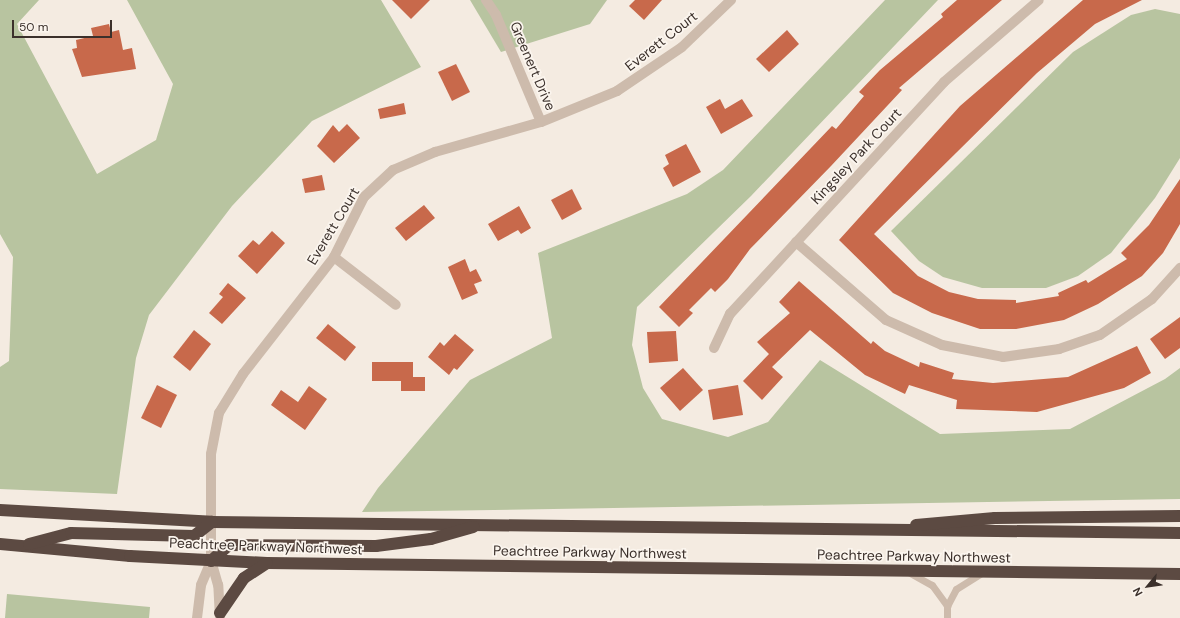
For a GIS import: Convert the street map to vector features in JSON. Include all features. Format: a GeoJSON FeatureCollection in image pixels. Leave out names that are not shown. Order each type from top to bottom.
{"type":"FeatureCollection","features":[{"type":"Feature","properties":{"kind":"highway","name":"Peachtree Parkway Northwest"},"geometry":{"type":"LineString","coordinates":[[0,510],[212,522],[1180,533]]}},
{"type":"Feature","properties":{"kind":"highway"},"geometry":{"type":"LineString","coordinates":[[893,529],[937,521],[988,518],[1180,516]]}},
{"type":"Feature","properties":{"kind":"highway"},"geometry":{"type":"LineString","coordinates":[[22,546],[71,533],[194,536],[212,522]]}},
{"type":"Feature","properties":{"kind":"highway"},"geometry":{"type":"LineString","coordinates":[[211,561],[228,545],[384,545],[431,539],[482,524]]}},
{"type":"Feature","properties":{"kind":"highway","name":"Peachtree Parkway Northwest"},"geometry":{"type":"LineString","coordinates":[[0,544],[211,561],[267,563],[1180,574]]}},
{"type":"Feature","properties":{"kind":"highway"},"geometry":{"type":"LineString","coordinates":[[220,616],[244,578],[267,563]]}},
{"type":"Feature","properties":{"kind":"street","name":"Greenert Drive"},"geometry":{"type":"LineString","coordinates":[[486,0],[496,15],[541,122]]}},
{"type":"Feature","properties":{"kind":"street","name":"Everett Court"},"geometry":{"type":"LineString","coordinates":[[211,561],[211,454],[219,413],[243,374],[334,257],[364,197],[393,170],[435,152],[541,122],[617,92],[651,70],[731,0]]}},
{"type":"Feature","properties":{"kind":"street","name":"Kingsley Park Court"},"geometry":{"type":"LineString","coordinates":[[714,348],[730,314],[944,82],[1039,0]]}},
{"type":"Feature","properties":{"kind":"street"},"geometry":{"type":"LineString","coordinates":[[796,242],[886,320],[942,345],[1003,356],[1059,349],[1100,335],[1152,299],[1180,268]]}},
{"type":"Feature","properties":{"kind":"street"},"geometry":{"type":"LineString","coordinates":[[334,257],[396,305]]}},
{"type":"Feature","properties":{"kind":"street"},"geometry":{"type":"LineString","coordinates":[[211,561],[220,616]]}},
{"type":"Feature","properties":{"kind":"street"},"geometry":{"type":"LineString","coordinates":[[197,618],[201,585],[211,561]]}},
{"type":"Feature","properties":{"kind":"lane"},"geometry":{"type":"LineString","coordinates":[[904,570],[932,585],[947,606]]}},
{"type":"Feature","properties":{"kind":"lane"},"geometry":{"type":"LineString","coordinates":[[947,618],[947,606],[956,589],[985,572]]}},
{"type":"Feature","properties":{"kind":"green space"},"geometry":{"type":"Polygon","coordinates":[[[0,0],[39,0],[17,24],[97,174],[156,140],[173,84],[127,0],[381,0],[421,67],[312,121],[232,206],[149,315],[136,358],[117,494],[0,489],[0,367],[9,361],[13,257],[0,234],[0,0]]]}},
{"type":"Feature","properties":{"kind":"green space"},"geometry":{"type":"Polygon","coordinates":[[[470,0],[607,0],[590,24],[501,52],[470,0]]]}},
{"type":"Feature","properties":{"kind":"green space"},"geometry":{"type":"Polygon","coordinates":[[[885,0],[938,0],[751,196],[637,307],[632,345],[643,388],[662,419],[728,437],[768,422],[820,360],[940,434],[1070,429],[1165,379],[1180,368],[1180,499],[362,512],[378,488],[470,380],[552,338],[538,253],[687,194],[723,170],[885,0]]]}},
{"type":"Feature","properties":{"kind":"green space"},"geometry":{"type":"Polygon","coordinates":[[[1155,9],[1180,14],[1180,158],[1155,198],[1111,253],[1078,276],[1046,288],[982,288],[943,277],[919,261],[891,231],[1073,52],[1131,15],[1155,9]]]}},
{"type":"Feature","properties":{"kind":"green space"},"geometry":{"type":"Polygon","coordinates":[[[7,594],[150,607],[149,618],[5,618],[7,594]]]}},
{"type":"Feature","properties":{"kind":"building"},"geometry":{"type":"Polygon","coordinates":[[[392,0],[430,0],[411,19],[392,0]]]}},
{"type":"Feature","properties":{"kind":"building"},"geometry":{"type":"Polygon","coordinates":[[[635,0],[662,0],[644,20],[629,6],[635,0]]]}},
{"type":"Feature","properties":{"kind":"building"},"geometry":{"type":"Polygon","coordinates":[[[957,0],[1002,0],[899,88],[902,90],[750,249],[728,279],[715,292],[711,288],[689,310],[693,313],[679,327],[659,307],[832,126],[836,129],[864,96],[859,92],[880,70],[943,17],[941,14],[957,0]]]}},
{"type":"Feature","properties":{"kind":"building"},"geometry":{"type":"Polygon","coordinates":[[[1083,0],[1142,0],[1095,24],[1037,73],[874,234],[918,276],[949,292],[978,299],[1016,300],[1016,303],[1059,296],[1058,293],[1086,280],[1088,283],[1127,259],[1121,253],[1149,225],[1180,179],[1180,224],[1163,253],[1142,276],[1098,304],[1064,320],[1016,329],[980,329],[932,313],[893,293],[839,240],[960,106],[1083,0]]]}},
{"type":"Feature","properties":{"kind":"building"},"geometry":{"type":"Polygon","coordinates":[[[109,24],[111,32],[119,30],[123,50],[132,48],[136,69],[82,77],[72,49],[77,48],[76,40],[93,36],[91,28],[109,24]]]}},
{"type":"Feature","properties":{"kind":"building"},"geometry":{"type":"Polygon","coordinates":[[[787,30],[799,44],[769,72],[756,59],[787,30]]]}},
{"type":"Feature","properties":{"kind":"building"},"geometry":{"type":"Polygon","coordinates":[[[456,64],[470,92],[452,101],[438,72],[456,64]]]}},
{"type":"Feature","properties":{"kind":"building"},"geometry":{"type":"Polygon","coordinates":[[[720,99],[725,109],[742,99],[753,116],[721,134],[706,107],[720,99]]]}},
{"type":"Feature","properties":{"kind":"building"},"geometry":{"type":"Polygon","coordinates":[[[404,103],[406,114],[380,119],[378,109],[404,103]]]}},
{"type":"Feature","properties":{"kind":"building"},"geometry":{"type":"Polygon","coordinates":[[[347,124],[360,138],[334,163],[317,146],[333,125],[339,132],[347,124]]]}},
{"type":"Feature","properties":{"kind":"building"},"geometry":{"type":"Polygon","coordinates":[[[686,144],[701,172],[673,187],[663,168],[669,164],[665,155],[686,144]]]}},
{"type":"Feature","properties":{"kind":"building"},"geometry":{"type":"Polygon","coordinates":[[[322,175],[325,190],[305,193],[302,179],[322,175]]]}},
{"type":"Feature","properties":{"kind":"building"},"geometry":{"type":"Polygon","coordinates":[[[572,189],[582,209],[562,220],[551,200],[572,189]]]}},
{"type":"Feature","properties":{"kind":"building"},"geometry":{"type":"Polygon","coordinates":[[[424,205],[435,218],[406,241],[395,228],[424,205]]]}},
{"type":"Feature","properties":{"kind":"building"},"geometry":{"type":"Polygon","coordinates":[[[519,206],[531,228],[521,234],[518,230],[498,241],[488,224],[519,206]]]}},
{"type":"Feature","properties":{"kind":"building"},"geometry":{"type":"Polygon","coordinates":[[[272,231],[285,243],[257,274],[238,256],[253,240],[259,245],[272,231]]]}},
{"type":"Feature","properties":{"kind":"building"},"geometry":{"type":"Polygon","coordinates":[[[465,259],[470,272],[476,269],[482,281],[474,284],[478,293],[462,300],[448,267],[465,259]]]}},
{"type":"Feature","properties":{"kind":"building"},"geometry":{"type":"Polygon","coordinates":[[[799,281],[871,344],[873,341],[885,351],[919,367],[920,362],[954,373],[952,379],[993,383],[1068,377],[1137,346],[1151,373],[1124,388],[1037,412],[956,409],[957,400],[909,385],[905,394],[865,375],[810,330],[772,367],[783,377],[762,400],[743,381],[769,354],[757,342],[790,313],[779,302],[799,281]]]}},
{"type":"Feature","properties":{"kind":"building"},"geometry":{"type":"Polygon","coordinates":[[[228,283],[246,298],[222,324],[209,313],[223,297],[219,294],[228,283]]]}},
{"type":"Feature","properties":{"kind":"building"},"geometry":{"type":"Polygon","coordinates":[[[1180,317],[1180,348],[1165,359],[1150,339],[1180,317]]]}},
{"type":"Feature","properties":{"kind":"building"},"geometry":{"type":"Polygon","coordinates":[[[328,324],[356,347],[345,361],[316,338],[328,324]]]}},
{"type":"Feature","properties":{"kind":"building"},"geometry":{"type":"Polygon","coordinates":[[[194,330],[211,344],[190,371],[173,357],[194,330]]]}},
{"type":"Feature","properties":{"kind":"building"},"geometry":{"type":"Polygon","coordinates":[[[676,331],[678,361],[649,363],[647,332],[676,331]]]}},
{"type":"Feature","properties":{"kind":"building"},"geometry":{"type":"Polygon","coordinates":[[[455,334],[474,350],[457,370],[454,368],[449,375],[428,357],[440,342],[444,346],[455,334]]]}},
{"type":"Feature","properties":{"kind":"building"},"geometry":{"type":"Polygon","coordinates":[[[372,362],[413,362],[413,377],[425,377],[425,391],[401,391],[401,381],[372,381],[372,362]]]}},
{"type":"Feature","properties":{"kind":"building"},"geometry":{"type":"Polygon","coordinates":[[[683,368],[703,390],[680,411],[660,388],[683,368]]]}},
{"type":"Feature","properties":{"kind":"building"},"geometry":{"type":"Polygon","coordinates":[[[157,385],[177,395],[161,428],[141,418],[157,385]]]}},
{"type":"Feature","properties":{"kind":"building"},"geometry":{"type":"Polygon","coordinates":[[[738,385],[743,415],[713,420],[708,390],[738,385]]]}},
{"type":"Feature","properties":{"kind":"building"},"geometry":{"type":"Polygon","coordinates":[[[309,386],[327,399],[305,430],[271,405],[281,390],[298,402],[309,386]]]}}]}
